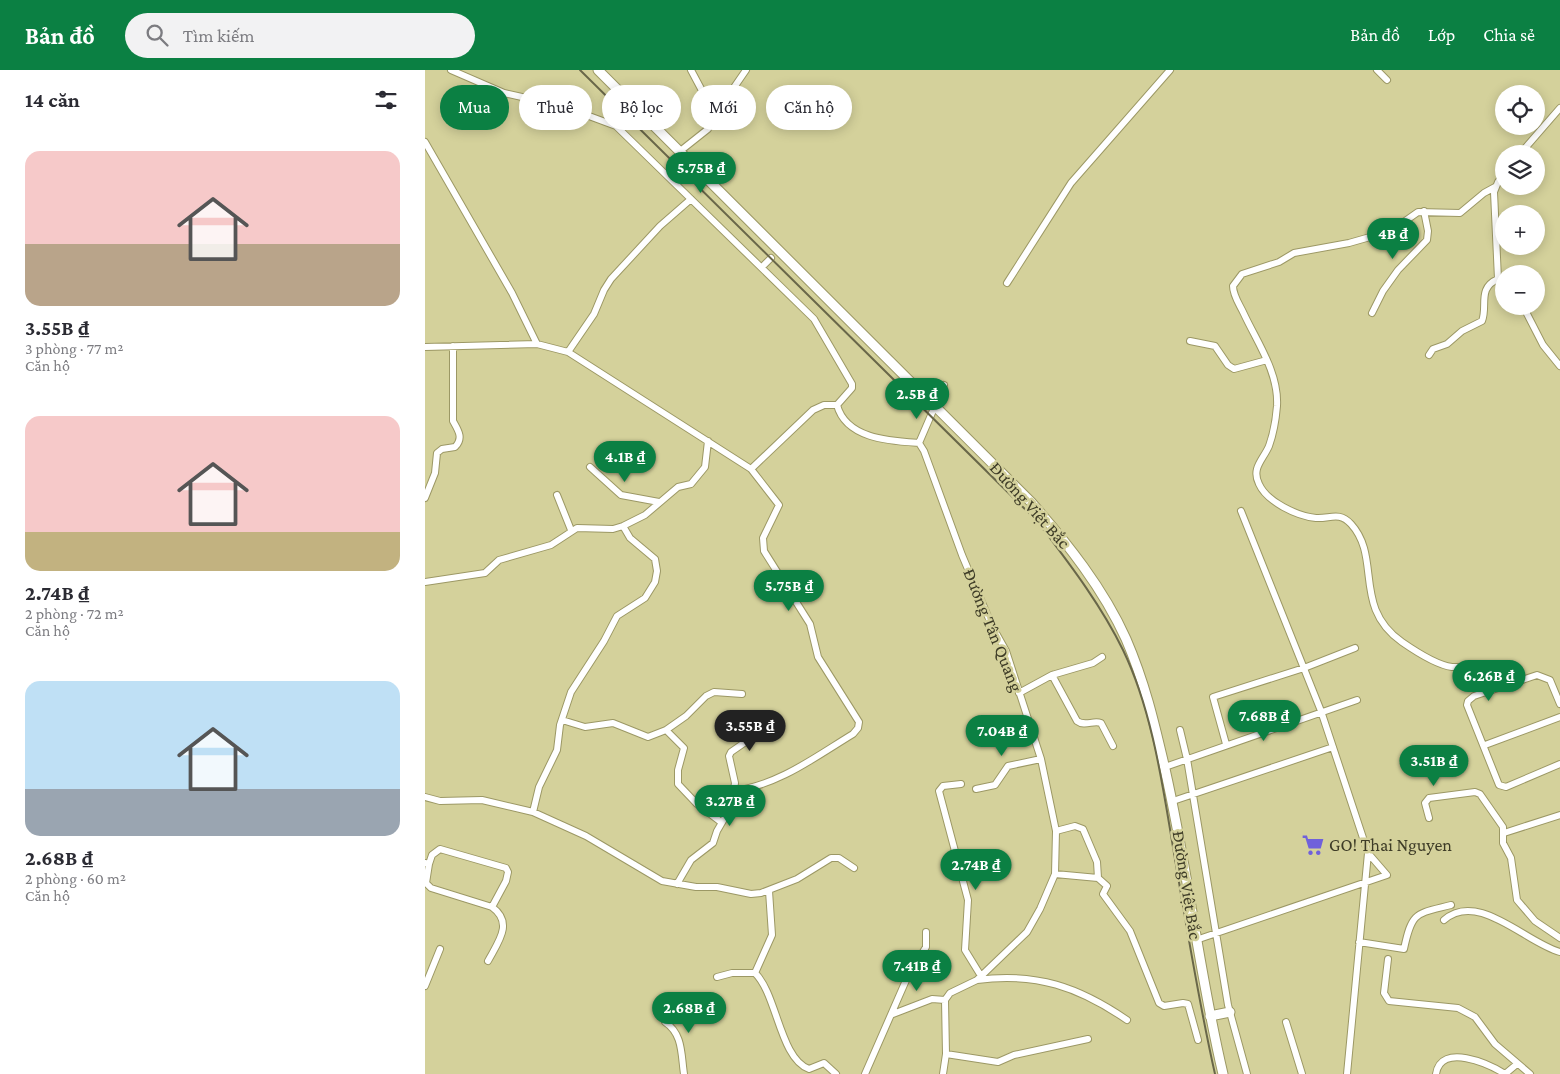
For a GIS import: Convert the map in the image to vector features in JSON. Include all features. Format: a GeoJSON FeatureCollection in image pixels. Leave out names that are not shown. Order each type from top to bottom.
{"type":"FeatureCollection","features":[{"type":"Feature","properties":{"kind":"main road","name":"Đường Việt Bắc"},"geometry":{"type":"LineString","coordinates":[[598,70],[1031,502],[1075,556],[1094,584],[1125,636],[1154,716],[1173,801],[1196,940],[1223,1074]]}},
{"type":"Feature","properties":{"kind":"main road"},"geometry":{"type":"LineString","coordinates":[[1210,1016],[1230,1012]]}},
{"type":"Feature","properties":{"kind":"street"},"geometry":{"type":"LineString","coordinates":[[451,70],[504,93],[562,106],[616,126],[762,267],[818,324],[852,384],[852,388],[837,405],[824,405],[813,410],[751,470]]}},
{"type":"Feature","properties":{"kind":"street"},"geometry":{"type":"LineString","coordinates":[[691,70],[699,85]]}},
{"type":"Feature","properties":{"kind":"street"},"geometry":{"type":"LineString","coordinates":[[735,85],[746,70]]}},
{"type":"Feature","properties":{"kind":"street"},"geometry":{"type":"LineString","coordinates":[[1007,283],[1071,183],[1170,70]]}},
{"type":"Feature","properties":{"kind":"street"},"geometry":{"type":"LineString","coordinates":[[1377,70],[1387,80]]}},
{"type":"Feature","properties":{"kind":"street"},"geometry":{"type":"LineString","coordinates":[[1527,145],[1560,108]]}},
{"type":"Feature","properties":{"kind":"street"},"geometry":{"type":"LineString","coordinates":[[679,152],[707,130]]}},
{"type":"Feature","properties":{"kind":"street"},"geometry":{"type":"LineString","coordinates":[[425,142],[512,292],[537,344]]}},
{"type":"Feature","properties":{"kind":"street"},"geometry":{"type":"LineString","coordinates":[[1495,187],[1457,214],[1424,211],[1412,216],[1391,231],[1347,244],[1299,251],[1238,277],[1233,286],[1234,292],[1267,360],[1275,386],[1277,406],[1269,445],[1257,467],[1257,477],[1264,492],[1269,498],[1297,512],[1318,518],[1339,516],[1349,522],[1357,533],[1365,554],[1372,605],[1381,621],[1401,641],[1438,662],[1452,667],[1486,668],[1491,672],[1499,686]]}},
{"type":"Feature","properties":{"kind":"street"},"geometry":{"type":"LineString","coordinates":[[1495,195],[1498,265]]}},
{"type":"Feature","properties":{"kind":"street"},"geometry":{"type":"LineString","coordinates":[[568,352],[594,314],[603,290],[611,279],[660,226],[691,199]]}},
{"type":"Feature","properties":{"kind":"street"},"geometry":{"type":"LineString","coordinates":[[1372,313],[1383,291],[1398,270],[1427,240],[1428,232],[1424,211]]}},
{"type":"Feature","properties":{"kind":"street"},"geometry":{"type":"LineString","coordinates":[[762,267],[771,258]]}},
{"type":"Feature","properties":{"kind":"street"},"geometry":{"type":"LineString","coordinates":[[1429,355],[1433,349],[1447,344],[1462,331],[1483,321],[1484,295],[1495,280]]}},
{"type":"Feature","properties":{"kind":"street"},"geometry":{"type":"LineString","coordinates":[[1528,315],[1543,345],[1560,366]]}},
{"type":"Feature","properties":{"kind":"street"},"geometry":{"type":"LineString","coordinates":[[1190,341],[1215,346],[1228,366],[1234,369],[1267,360]]}},
{"type":"Feature","properties":{"kind":"street"},"geometry":{"type":"LineString","coordinates":[[425,347],[537,344],[568,352],[751,470],[779,506],[763,538],[764,551],[810,624],[818,658],[859,722],[858,728],[853,734],[778,779],[751,788],[733,791]]}},
{"type":"Feature","properties":{"kind":"street"},"geometry":{"type":"LineString","coordinates":[[425,498],[435,473],[437,452],[442,449],[455,447],[458,442],[459,430],[453,421],[453,346]]}},
{"type":"Feature","properties":{"kind":"street"},"geometry":{"type":"LineString","coordinates":[[837,405],[840,416],[858,431],[872,437],[919,443],[944,384]]}},
{"type":"Feature","properties":{"kind":"street"},"geometry":{"type":"LineString","coordinates":[[425,582],[485,572],[499,560],[551,545],[571,530],[582,527],[613,529],[623,526],[645,514],[678,487],[691,484],[705,467],[708,441]]}},
{"type":"Feature","properties":{"kind":"street","name":"Đường Tân Quang"},"geometry":{"type":"LineString","coordinates":[[919,443],[924,451],[962,555],[994,631],[1006,652],[1041,759],[1055,830],[1055,874],[1040,909],[1027,932],[1011,950],[979,978],[950,994],[945,1000]]}},
{"type":"Feature","properties":{"kind":"street"},"geometry":{"type":"LineString","coordinates":[[590,467],[621,495],[659,502]]}},
{"type":"Feature","properties":{"kind":"street"},"geometry":{"type":"LineString","coordinates":[[557,495],[571,530]]}},
{"type":"Feature","properties":{"kind":"street"},"geometry":{"type":"LineString","coordinates":[[1196,940],[1387,875],[1368,853],[1321,711],[1241,511]]}},
{"type":"Feature","properties":{"kind":"street"},"geometry":{"type":"LineString","coordinates":[[533,812],[539,787],[557,750],[562,720],[571,692],[604,641],[615,619],[645,598],[655,582],[657,572],[655,559],[629,538],[623,526]]}},
{"type":"Feature","properties":{"kind":"street"},"geometry":{"type":"LineString","coordinates":[[1226,744],[1213,697],[1304,668],[1355,648]]}},
{"type":"Feature","properties":{"kind":"street"},"geometry":{"type":"LineString","coordinates":[[1019,693],[1052,675],[1093,663],[1102,657]]}},
{"type":"Feature","properties":{"kind":"street"},"geometry":{"type":"LineString","coordinates":[[1052,675],[1077,721],[1085,724],[1096,722],[1101,724],[1113,746]]}},
{"type":"Feature","properties":{"kind":"street"},"geometry":{"type":"LineString","coordinates":[[1560,704],[1550,680],[1544,676],[1537,675],[1499,686],[1474,696],[1468,701],[1468,709],[1485,746],[1497,783],[1503,787],[1560,764]]}},
{"type":"Feature","properties":{"kind":"street"},"geometry":{"type":"LineString","coordinates":[[562,720],[585,727],[613,722],[648,737],[666,730],[686,716],[706,696],[714,692],[742,694]]}},
{"type":"Feature","properties":{"kind":"street"},"geometry":{"type":"LineString","coordinates":[[1165,767],[1226,744],[1357,700]]}},
{"type":"Feature","properties":{"kind":"street"},"geometry":{"type":"LineString","coordinates":[[1485,746],[1560,717]]}},
{"type":"Feature","properties":{"kind":"street"},"geometry":{"type":"LineString","coordinates":[[666,730],[685,748],[678,770],[678,784],[696,803],[721,822]]}},
{"type":"Feature","properties":{"kind":"street"},"geometry":{"type":"LineString","coordinates":[[1180,730],[1187,759],[1230,1012],[1247,1074]]}},
{"type":"Feature","properties":{"kind":"street"},"geometry":{"type":"LineString","coordinates":[[677,884],[691,860],[713,844],[721,822],[731,807],[734,779],[729,756],[731,752],[757,734]]}},
{"type":"Feature","properties":{"kind":"street"},"geometry":{"type":"LineString","coordinates":[[1173,801],[1333,746]]}},
{"type":"Feature","properties":{"kind":"street"},"geometry":{"type":"LineString","coordinates":[[976,789],[995,785],[1008,766],[1041,759]]}},
{"type":"Feature","properties":{"kind":"street"},"geometry":{"type":"LineString","coordinates":[[961,784],[943,786],[939,791],[968,900],[965,950],[979,978],[1023,978],[1061,985],[1084,993],[1127,1020]]}},
{"type":"Feature","properties":{"kind":"street"},"geometry":{"type":"LineString","coordinates":[[1429,818],[1425,803],[1429,798],[1478,792],[1501,824],[1504,833],[1503,843],[1512,861],[1517,900],[1535,921],[1560,938]]}},
{"type":"Feature","properties":{"kind":"street"},"geometry":{"type":"LineString","coordinates":[[425,797],[440,801],[482,800],[533,812],[586,836],[658,880],[699,888],[720,888],[751,894],[769,891],[797,878],[831,858],[839,858],[854,868]]}},
{"type":"Feature","properties":{"kind":"street"},"geometry":{"type":"LineString","coordinates":[[1504,833],[1560,815]]}},
{"type":"Feature","properties":{"kind":"street"},"geometry":{"type":"LineString","coordinates":[[1055,830],[1075,826],[1083,830],[1097,862],[1098,878]]}},
{"type":"Feature","properties":{"kind":"street"},"geometry":{"type":"LineString","coordinates":[[487,961],[504,930],[504,924],[497,911],[491,907],[431,888],[426,883],[427,864],[432,855],[440,849],[506,868],[508,872],[506,881],[491,907]]}},
{"type":"Feature","properties":{"kind":"street"},"geometry":{"type":"LineString","coordinates":[[1347,1074],[1368,853]]}},
{"type":"Feature","properties":{"kind":"street"},"geometry":{"type":"LineString","coordinates":[[1055,874],[1098,878],[1107,886],[1103,894],[1131,934],[1159,1003],[1164,1006],[1188,1004],[1198,1040]]}},
{"type":"Feature","properties":{"kind":"street"},"geometry":{"type":"LineString","coordinates":[[755,973],[772,936],[769,891]]}},
{"type":"Feature","properties":{"kind":"street"},"geometry":{"type":"LineString","coordinates":[[1359,942],[1404,949],[1409,922],[1419,913],[1451,905]]}},
{"type":"Feature","properties":{"kind":"street"},"geometry":{"type":"LineString","coordinates":[[1444,920],[1457,913],[1488,914],[1531,940],[1560,952]]}},
{"type":"Feature","properties":{"kind":"street"},"geometry":{"type":"LineString","coordinates":[[865,1074],[893,1014],[907,978],[926,947],[926,932]]}},
{"type":"Feature","properties":{"kind":"street"},"geometry":{"type":"LineString","coordinates":[[425,986],[440,949]]}},
{"type":"Feature","properties":{"kind":"street"},"geometry":{"type":"LineString","coordinates":[[1387,959],[1384,993],[1389,1001],[1465,1010],[1475,1017],[1495,1044],[1530,1074]]}},
{"type":"Feature","properties":{"kind":"street"},"geometry":{"type":"LineString","coordinates":[[717,976],[732,973],[755,973]]}},
{"type":"Feature","properties":{"kind":"street"},"geometry":{"type":"LineString","coordinates":[[755,973],[769,994],[781,1033],[801,1063],[809,1069],[824,1063],[836,1074]]}},
{"type":"Feature","properties":{"kind":"street"},"geometry":{"type":"LineString","coordinates":[[893,1014],[932,998],[945,1000],[947,1054],[943,1074]]}},
{"type":"Feature","properties":{"kind":"street"},"geometry":{"type":"LineString","coordinates":[[678,999],[674,1009],[667,1013],[665,1022],[675,1029],[679,1038],[684,1074]]}},
{"type":"Feature","properties":{"kind":"street"},"geometry":{"type":"LineString","coordinates":[[1286,1022],[1302,1074]]}},
{"type":"Feature","properties":{"kind":"street"},"geometry":{"type":"LineString","coordinates":[[947,1054],[998,1062],[1014,1055],[1088,1039]]}},
{"type":"Feature","properties":{"kind":"street"},"geometry":{"type":"LineString","coordinates":[[1436,1074],[1438,1066],[1442,1061],[1458,1058],[1485,1062],[1505,1074],[1517,1064]]}},
{"type":"Feature","properties":{"kind":"railway"},"geometry":{"type":"LineString","coordinates":[[580,70],[1037,521],[1094,599],[1123,650],[1133,673],[1149,722],[1160,772],[1215,1074]]}},
{"type":"Feature","properties":{"kind":"place","name":"GO! Thai Nguyen"},"geometry":{"type":"Point","coordinates":[1313,845]}}]}
